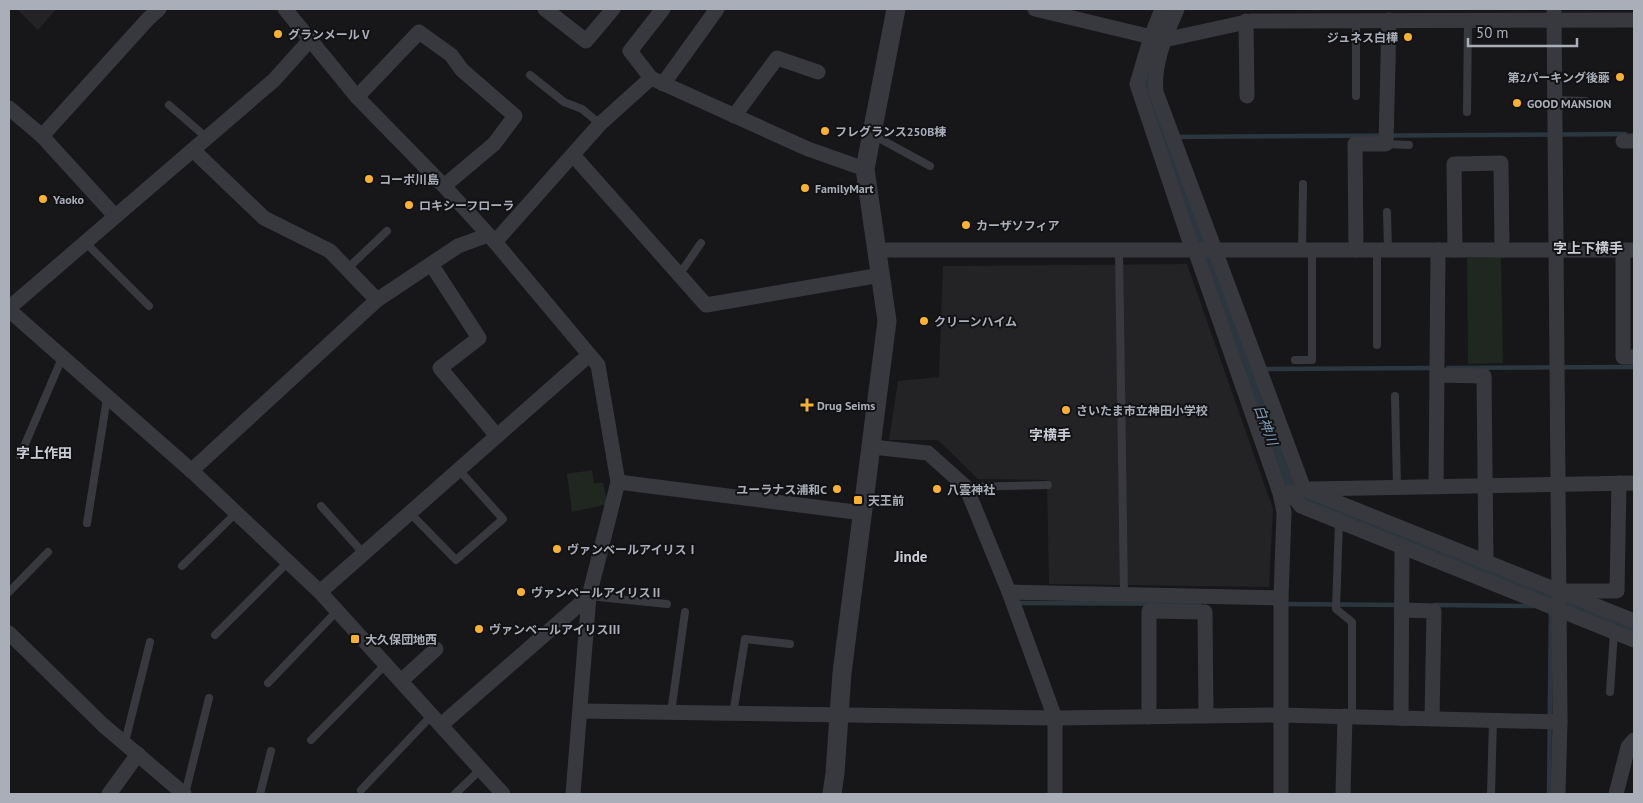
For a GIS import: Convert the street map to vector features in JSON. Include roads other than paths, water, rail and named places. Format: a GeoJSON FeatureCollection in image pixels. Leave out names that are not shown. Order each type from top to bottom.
{"type":"FeatureCollection","features":[{"type":"Feature","properties":{"kind":"street"},"geometry":{"type":"LineString","coordinates":[[42,136],[159,9]]}},
{"type":"Feature","properties":{"kind":"street"},"geometry":{"type":"LineString","coordinates":[[285,9],[357,97],[444,186],[491,238],[598,365],[618,482],[589,596],[573,794]]}},
{"type":"Feature","properties":{"kind":"street"},"geometry":{"type":"LineString","coordinates":[[545,9],[586,41],[613,9]]}},
{"type":"Feature","properties":{"kind":"street"},"geometry":{"type":"LineString","coordinates":[[663,9],[630,51],[657,81],[808,149],[865,169]]}},
{"type":"Feature","properties":{"kind":"street"},"geometry":{"type":"LineString","coordinates":[[191,471],[377,300],[458,246],[491,238],[573,155],[600,124],[657,81],[717,9]]}},
{"type":"Feature","properties":{"kind":"street"},"geometry":{"type":"LineString","coordinates":[[832,794],[842,673],[887,321],[865,169],[896,9]]}},
{"type":"Feature","properties":{"kind":"street"},"geometry":{"type":"LineString","coordinates":[[1036,9],[1158,39],[1246,21],[1468,20],[1554,14],[1634,20]]}},
{"type":"Feature","properties":{"kind":"street"},"geometry":{"type":"LineString","coordinates":[[1162,9],[1154,78],[1156,92],[1216,250],[1291,491],[1284,512],[1281,598],[1281,794]]}},
{"type":"Feature","properties":{"kind":"street"},"geometry":{"type":"LineString","coordinates":[[1177,9],[1158,39],[1137,84],[1192,248],[1195,250],[1291,491],[1301,506],[1634,640]]}},
{"type":"Feature","properties":{"kind":"street"},"geometry":{"type":"LineString","coordinates":[[1554,14],[1560,722],[1558,794]]}},
{"type":"Feature","properties":{"kind":"street"},"geometry":{"type":"LineString","coordinates":[[1356,250],[1355,144],[1386,144],[1389,20]]}},
{"type":"Feature","properties":{"kind":"street"},"geometry":{"type":"LineString","coordinates":[[1246,21],[1247,96]]}},
{"type":"Feature","properties":{"kind":"street"},"geometry":{"type":"LineString","coordinates":[[357,97],[419,32],[452,55],[462,70],[515,116],[494,144],[444,186]]}},
{"type":"Feature","properties":{"kind":"street"},"geometry":{"type":"LineString","coordinates":[[310,40],[274,80],[9,309],[191,471],[320,592],[504,794]]}},
{"type":"Feature","properties":{"kind":"street"},"geometry":{"type":"LineString","coordinates":[[734,116],[777,58],[818,72]]}},
{"type":"Feature","properties":{"kind":"street"},"geometry":{"type":"LineString","coordinates":[[9,108],[42,136],[115,216]]}},
{"type":"Feature","properties":{"kind":"street"},"geometry":{"type":"LineString","coordinates":[[193,150],[264,218],[330,251],[377,300]]}},
{"type":"Feature","properties":{"kind":"street"},"geometry":{"type":"LineString","coordinates":[[573,155],[706,305],[880,275]]}},
{"type":"Feature","properties":{"kind":"street"},"geometry":{"type":"LineString","coordinates":[[1455,250],[1454,164],[1501,163],[1502,250]]}},
{"type":"Feature","properties":{"kind":"street"},"geometry":{"type":"LineString","coordinates":[[877,250],[1629,250],[1623,358],[1634,357]]}},
{"type":"Feature","properties":{"kind":"street"},"geometry":{"type":"LineString","coordinates":[[1436,486],[1438,250]]}},
{"type":"Feature","properties":{"kind":"street"},"geometry":{"type":"LineString","coordinates":[[431,264],[479,338],[440,368],[497,436]]}},
{"type":"Feature","properties":{"kind":"street"},"geometry":{"type":"LineString","coordinates":[[320,592],[589,355]]}},
{"type":"Feature","properties":{"kind":"street"},"geometry":{"type":"LineString","coordinates":[[1437,375],[1484,376],[1486,562]]}},
{"type":"Feature","properties":{"kind":"street"},"geometry":{"type":"LineString","coordinates":[[872,447],[928,454],[966,487],[1009,592],[1055,718],[1055,794]]}},
{"type":"Feature","properties":{"kind":"street"},"geometry":{"type":"LineString","coordinates":[[618,482],[863,513]]}},
{"type":"Feature","properties":{"kind":"street"},"geometry":{"type":"LineString","coordinates":[[1291,491],[1436,486],[1627,483],[1617,591],[1559,591]]}},
{"type":"Feature","properties":{"kind":"street"},"geometry":{"type":"LineString","coordinates":[[1291,491],[1486,562],[1634,621]]}},
{"type":"Feature","properties":{"kind":"street"},"geometry":{"type":"LineString","coordinates":[[1401,718],[1402,546]]}},
{"type":"Feature","properties":{"kind":"street"},"geometry":{"type":"LineString","coordinates":[[1009,592],[1281,598]]}},
{"type":"Feature","properties":{"kind":"street"},"geometry":{"type":"LineString","coordinates":[[436,720],[589,596]]}},
{"type":"Feature","properties":{"kind":"street"},"geometry":{"type":"LineString","coordinates":[[1402,610],[1434,611],[1432,719]]}},
{"type":"Feature","properties":{"kind":"street"},"geometry":{"type":"LineString","coordinates":[[1149,717],[1149,611],[1205,612],[1206,716]]}},
{"type":"Feature","properties":{"kind":"street"},"geometry":{"type":"LineString","coordinates":[[9,634],[103,725],[185,794]]}},
{"type":"Feature","properties":{"kind":"street"},"geometry":{"type":"LineString","coordinates":[[401,681],[436,649]]}},
{"type":"Feature","properties":{"kind":"street"},"geometry":{"type":"LineString","coordinates":[[581,711],[1055,718],[1280,715],[1560,722]]}},
{"type":"Feature","properties":{"kind":"street"},"geometry":{"type":"LineString","coordinates":[[1343,794],[1348,716]]}},
{"type":"Feature","properties":{"kind":"street"},"geometry":{"type":"LineString","coordinates":[[1616,794],[1628,747],[1634,740]]}},
{"type":"Feature","properties":{"kind":"street"},"geometry":{"type":"LineString","coordinates":[[109,794],[138,754]]}},
{"type":"Feature","properties":{"kind":"lane"},"geometry":{"type":"LineString","coordinates":[[1356,20],[1356,96]]}},
{"type":"Feature","properties":{"kind":"lane"},"geometry":{"type":"LineString","coordinates":[[1467,112],[1468,20]]}},
{"type":"Feature","properties":{"kind":"lane"},"geometry":{"type":"LineString","coordinates":[[530,75],[564,102],[582,109],[600,124]]}},
{"type":"Feature","properties":{"kind":"lane"},"geometry":{"type":"LineString","coordinates":[[1554,100],[1585,101]]}},
{"type":"Feature","properties":{"kind":"lane"},"geometry":{"type":"LineString","coordinates":[[169,105],[207,138]]}},
{"type":"Feature","properties":{"kind":"lane"},"geometry":{"type":"LineString","coordinates":[[871,134],[930,166]]}},
{"type":"Feature","properties":{"kind":"lane"},"geometry":{"type":"LineString","coordinates":[[1386,144],[1409,144]]}},
{"type":"Feature","properties":{"kind":"lane"},"geometry":{"type":"LineString","coordinates":[[1295,360],[1312,360],[1303,184]]}},
{"type":"Feature","properties":{"kind":"lane"},"geometry":{"type":"LineString","coordinates":[[1377,346],[1382,250],[1387,212]]}},
{"type":"Feature","properties":{"kind":"lane"},"geometry":{"type":"LineString","coordinates":[[347,269],[387,231]]}},
{"type":"Feature","properties":{"kind":"lane"},"geometry":{"type":"LineString","coordinates":[[85,242],[149,306]]}},
{"type":"Feature","properties":{"kind":"lane"},"geometry":{"type":"LineString","coordinates":[[680,275],[701,243]]}},
{"type":"Feature","properties":{"kind":"lane"},"geometry":{"type":"LineString","coordinates":[[1119,250],[1124,594]]}},
{"type":"Feature","properties":{"kind":"lane"},"geometry":{"type":"LineString","coordinates":[[20,456],[62,358]]}},
{"type":"Feature","properties":{"kind":"lane"},"geometry":{"type":"LineString","coordinates":[[1394,396],[1397,487]]}},
{"type":"Feature","properties":{"kind":"lane"},"geometry":{"type":"LineString","coordinates":[[87,523],[107,398]]}},
{"type":"Feature","properties":{"kind":"lane"},"geometry":{"type":"LineString","coordinates":[[410,513],[456,560],[503,519],[459,470]]}},
{"type":"Feature","properties":{"kind":"lane"},"geometry":{"type":"LineString","coordinates":[[966,487],[1048,484]]}},
{"type":"Feature","properties":{"kind":"lane"},"geometry":{"type":"LineString","coordinates":[[321,506],[364,554]]}},
{"type":"Feature","properties":{"kind":"lane"},"geometry":{"type":"LineString","coordinates":[[182,566],[236,513]]}},
{"type":"Feature","properties":{"kind":"lane"},"geometry":{"type":"LineString","coordinates":[[1340,521],[1336,609],[1352,622],[1348,716]]}},
{"type":"Feature","properties":{"kind":"lane"},"geometry":{"type":"LineString","coordinates":[[9,592],[48,552]]}},
{"type":"Feature","properties":{"kind":"lane"},"geometry":{"type":"LineString","coordinates":[[215,635],[288,562]]}},
{"type":"Feature","properties":{"kind":"lane"},"geometry":{"type":"LineString","coordinates":[[589,596],[667,604]]}},
{"type":"Feature","properties":{"kind":"lane"},"geometry":{"type":"LineString","coordinates":[[268,683],[337,611]]}},
{"type":"Feature","properties":{"kind":"lane"},"geometry":{"type":"LineString","coordinates":[[671,713],[685,612]]}},
{"type":"Feature","properties":{"kind":"lane"},"geometry":{"type":"LineString","coordinates":[[1610,692],[1614,632]]}},
{"type":"Feature","properties":{"kind":"lane"},"geometry":{"type":"LineString","coordinates":[[733,714],[745,639],[790,644]]}},
{"type":"Feature","properties":{"kind":"lane"},"geometry":{"type":"LineString","coordinates":[[124,742],[150,642]]}},
{"type":"Feature","properties":{"kind":"lane"},"geometry":{"type":"LineString","coordinates":[[312,740],[386,664]]}},
{"type":"Feature","properties":{"kind":"lane"},"geometry":{"type":"LineString","coordinates":[[185,794],[209,698]]}},
{"type":"Feature","properties":{"kind":"lane"},"geometry":{"type":"LineString","coordinates":[[361,790],[436,720]]}},
{"type":"Feature","properties":{"kind":"lane"},"geometry":{"type":"LineString","coordinates":[[1491,794],[1493,720]]}},
{"type":"Feature","properties":{"kind":"lane"},"geometry":{"type":"LineString","coordinates":[[260,794],[271,751]]}},
{"type":"Feature","properties":{"kind":"lane"},"geometry":{"type":"LineString","coordinates":[[455,794],[481,769]]}},
{"type":"Feature","properties":{"kind":"waterway","name":"白神川"},"geometry":{"type":"LineString","coordinates":[[1159,38],[1149,65],[1147,89],[1187,196],[1284,475],[1296,493],[1634,631]]}},
{"type":"Feature","properties":{"kind":"waterway"},"geometry":{"type":"LineString","coordinates":[[1165,137],[1625,134]]}},
{"type":"Feature","properties":{"kind":"waterway"},"geometry":{"type":"LineString","coordinates":[[1448,368],[1634,367]]}},
{"type":"Feature","properties":{"kind":"waterway"},"geometry":{"type":"LineString","coordinates":[[1263,369],[1435,368]]}},
{"type":"Feature","properties":{"kind":"waterway","name":"白神川"},"geometry":{"type":"LineString","coordinates":[[1246,369],[1255,369]]}},
{"type":"Feature","properties":{"kind":"waterway"},"geometry":{"type":"LineString","coordinates":[[1549,794],[1551,597]]}},
{"type":"Feature","properties":{"kind":"waterway"},"geometry":{"type":"LineString","coordinates":[[1020,603],[1199,604]]}},
{"type":"Feature","properties":{"kind":"waterway"},"geometry":{"type":"LineString","coordinates":[[1285,604],[1399,605]]}},
{"type":"Feature","properties":{"kind":"waterway"},"geometry":{"type":"LineString","coordinates":[[1435,605],[1534,606]]}},
{"type":"Feature","properties":{"kind":"place","name":"グランメールⅤ"},"geometry":{"type":"Point","coordinates":[278,34]}},
{"type":"Feature","properties":{"kind":"place","name":"ジュネス白樺"},"geometry":{"type":"Point","coordinates":[1408,37]}},
{"type":"Feature","properties":{"kind":"place","name":"第2パーキング後藤"},"geometry":{"type":"Point","coordinates":[1620,77]}},
{"type":"Feature","properties":{"kind":"place","name":"GOOD MANSION"},"geometry":{"type":"Point","coordinates":[1517,103]}},
{"type":"Feature","properties":{"kind":"place","name":"フレグランス250B棟"},"geometry":{"type":"Point","coordinates":[825,131]}},
{"type":"Feature","properties":{"kind":"place","name":"コーポ川島"},"geometry":{"type":"Point","coordinates":[369,179]}},
{"type":"Feature","properties":{"kind":"place","name":"FamilyMart"},"geometry":{"type":"Point","coordinates":[805,188]}},
{"type":"Feature","properties":{"kind":"place","name":"Yaoko"},"geometry":{"type":"Point","coordinates":[43,199]}},
{"type":"Feature","properties":{"kind":"place","name":"ロキシーフローラ"},"geometry":{"type":"Point","coordinates":[409,205]}},
{"type":"Feature","properties":{"kind":"place","name":"カーザソフィア"},"geometry":{"type":"Point","coordinates":[966,225]}},
{"type":"Feature","properties":{"kind":"place","name":"クリーンハイム"},"geometry":{"type":"Point","coordinates":[924,321]}},
{"type":"Feature","properties":{"kind":"place","name":"Drug Seims"},"geometry":{"type":"Point","coordinates":[807,405]}},
{"type":"Feature","properties":{"kind":"place","name":"さいたま市立神田小学校"},"geometry":{"type":"Point","coordinates":[1066,410]}},
{"type":"Feature","properties":{"kind":"place","name":"ユーラナス浦和C"},"geometry":{"type":"Point","coordinates":[837,489]}},
{"type":"Feature","properties":{"kind":"place","name":"八雲神社"},"geometry":{"type":"Point","coordinates":[937,489]}},
{"type":"Feature","properties":{"kind":"place","name":"天王前"},"geometry":{"type":"Point","coordinates":[858,500]}},
{"type":"Feature","properties":{"kind":"place","name":"ヴァンベールアイリスⅠ"},"geometry":{"type":"Point","coordinates":[557,549]}},
{"type":"Feature","properties":{"kind":"place","name":"ヴァンベールアイリスⅡ"},"geometry":{"type":"Point","coordinates":[521,592]}},
{"type":"Feature","properties":{"kind":"place","name":"ヴァンベールアイリスⅢ"},"geometry":{"type":"Point","coordinates":[479,629]}},
{"type":"Feature","properties":{"kind":"place","name":"大久保団地西"},"geometry":{"type":"Point","coordinates":[355,639]}},
{"type":"Feature","properties":{"kind":"district","name":"字上下横手"},"geometry":{"type":"Point","coordinates":[1588,248]}},
{"type":"Feature","properties":{"kind":"district","name":"字横手"},"geometry":{"type":"Point","coordinates":[1050,435]}},
{"type":"Feature","properties":{"kind":"district","name":"字上作田"},"geometry":{"type":"Point","coordinates":[44,453]}},
{"type":"Feature","properties":{"kind":"district","name":"Jinde"},"geometry":{"type":"Point","coordinates":[911,556]}}]}
